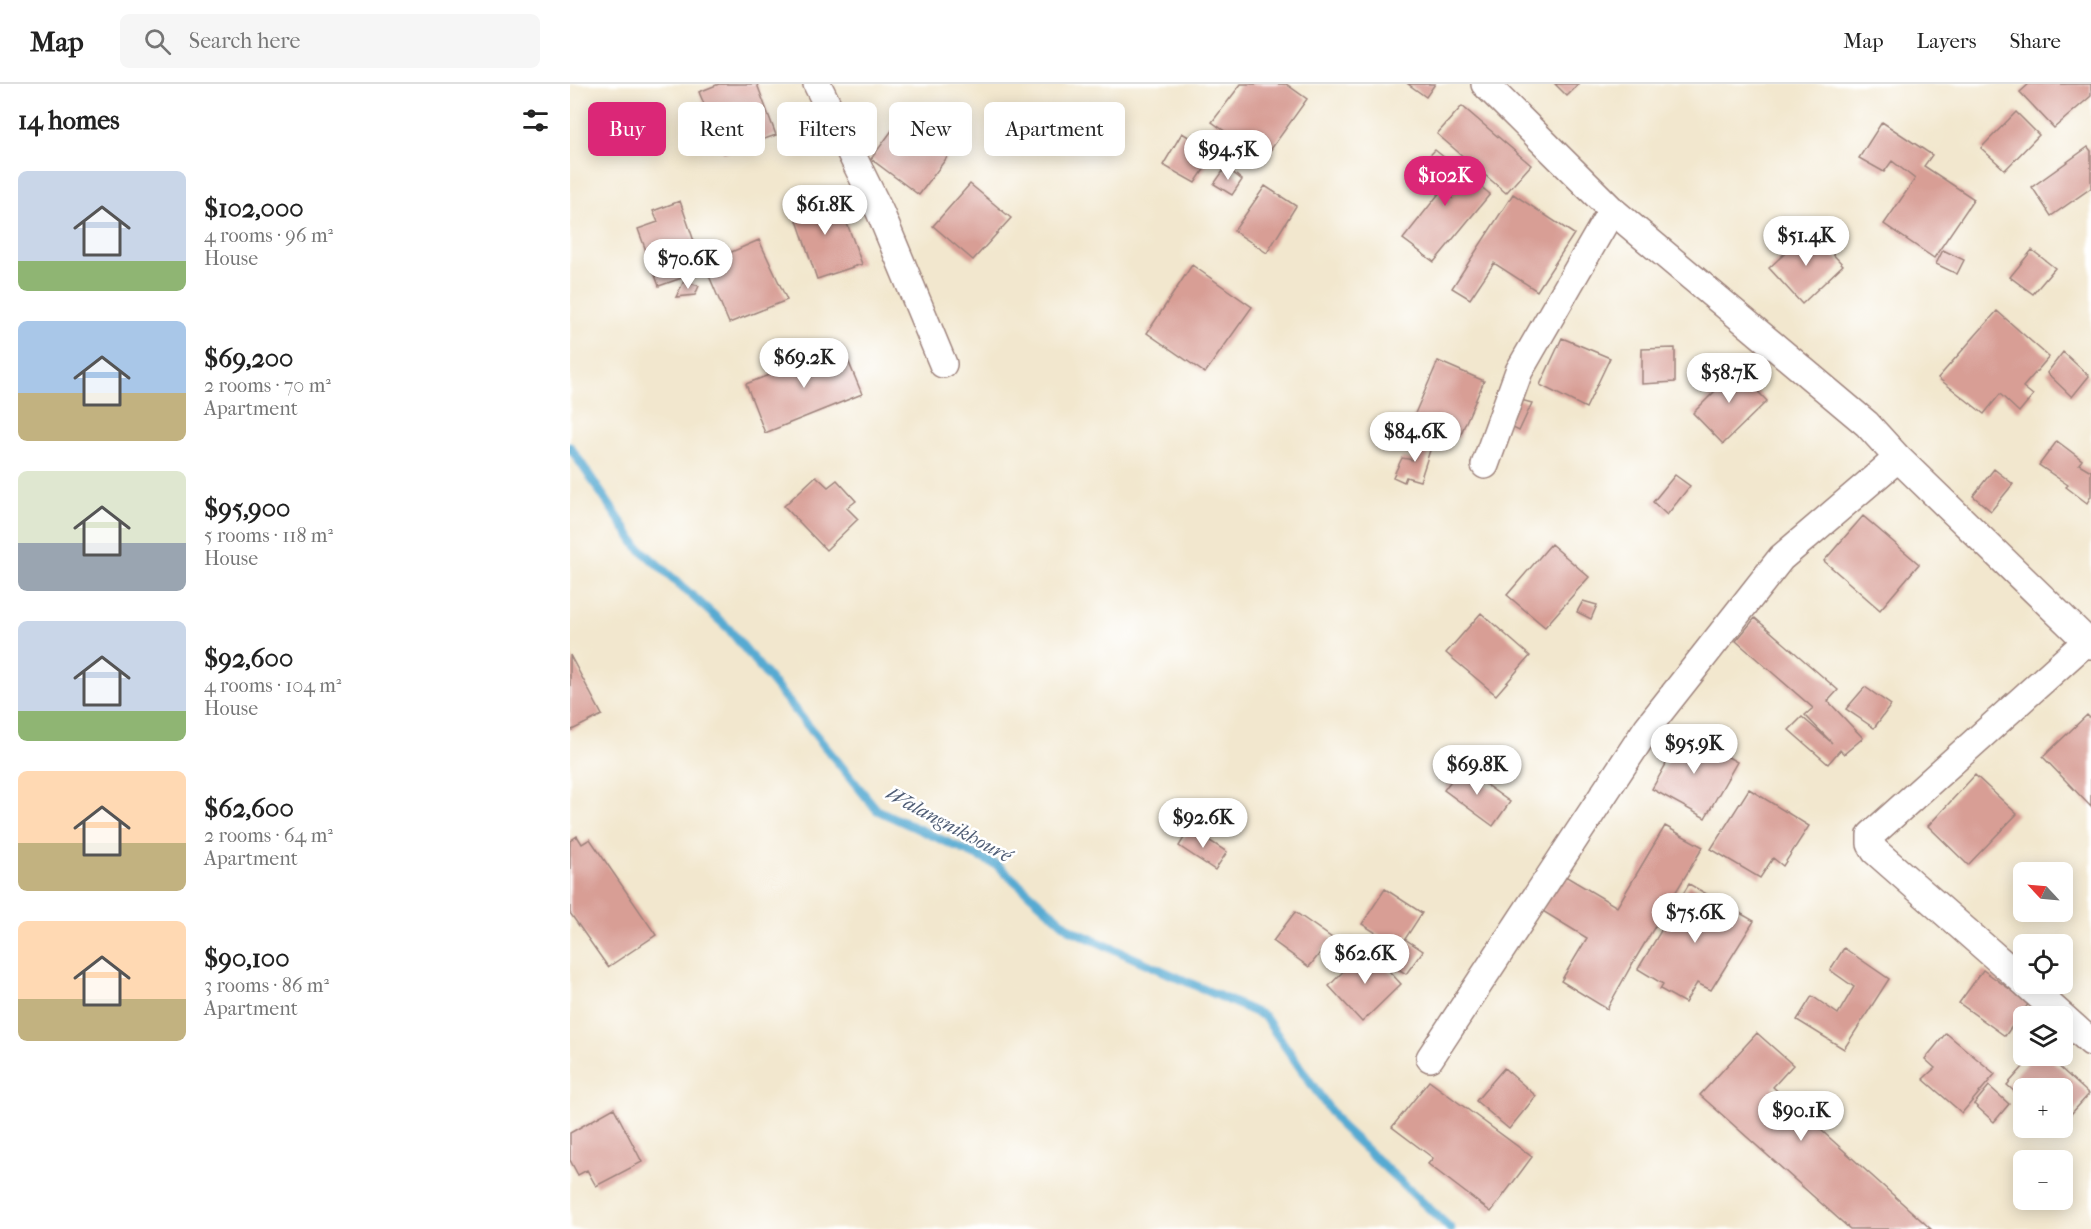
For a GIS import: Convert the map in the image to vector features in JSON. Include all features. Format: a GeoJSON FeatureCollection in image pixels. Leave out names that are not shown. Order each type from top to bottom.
{"type":"FeatureCollection","features":[{"type":"Feature","properties":{"kind":"street"},"geometry":{"type":"LineString","coordinates":[[817,84],[880,212],[943,364]]}},
{"type":"Feature","properties":{"kind":"street"},"geometry":{"type":"LineString","coordinates":[[1485,84],[1612,210],[1867,424],[1898,458],[2089,643],[1871,835],[1871,844],[1875,851],[2013,972]]}},
{"type":"Feature","properties":{"kind":"street"},"geometry":{"type":"LineString","coordinates":[[1485,465],[1519,372],[1612,210]]}},
{"type":"Feature","properties":{"kind":"street"},"geometry":{"type":"LineString","coordinates":[[1430,1059],[1648,727],[1781,558],[1898,458]]}},
{"type":"Feature","properties":{"kind":"street"},"geometry":{"type":"LineString","coordinates":[[2037,994],[2091,1042]]}},
{"type":"Feature","properties":{"kind":"building"},"geometry":{"type":"Polygon","coordinates":[[[719,84],[757,84],[764,102],[703,102],[699,92],[719,84]]]}},
{"type":"Feature","properties":{"kind":"building"},"geometry":{"type":"Polygon","coordinates":[[[1241,84],[1286,84],[1307,99],[1264,159],[1212,122],[1241,84]]]}},
{"type":"Feature","properties":{"kind":"building"},"geometry":{"type":"Polygon","coordinates":[[[1408,84],[1435,84],[1426,97],[1408,84]]]}},
{"type":"Feature","properties":{"kind":"building"},"geometry":{"type":"Polygon","coordinates":[[[1555,84],[1579,84],[1567,96],[1555,84]]]}},
{"type":"Feature","properties":{"kind":"building"},"geometry":{"type":"Polygon","coordinates":[[[2029,84],[2091,84],[2091,96],[2054,128],[2020,92],[2029,84]]]}},
{"type":"Feature","properties":{"kind":"building"},"geometry":{"type":"Polygon","coordinates":[[[765,105],[776,135],[765,139],[765,105]]]}},
{"type":"Feature","properties":{"kind":"building"},"geometry":{"type":"Polygon","coordinates":[[[1462,106],[1531,165],[1506,193],[1437,134],[1462,106]]]}},
{"type":"Feature","properties":{"kind":"building"},"geometry":{"type":"Polygon","coordinates":[[[2016,112],[2039,135],[2005,170],[1981,148],[2016,112]]]}},
{"type":"Feature","properties":{"kind":"building"},"geometry":{"type":"Polygon","coordinates":[[[1882,122],[1932,155],[1924,166],[1974,199],[1934,258],[1884,224],[1915,179],[1892,161],[1884,172],[1859,158],[1882,122]]]}},
{"type":"Feature","properties":{"kind":"building"},"geometry":{"type":"Polygon","coordinates":[[[1182,133],[1215,153],[1195,183],[1163,165],[1182,133]]]}},
{"type":"Feature","properties":{"kind":"building"},"geometry":{"type":"Polygon","coordinates":[[[889,134],[889,156],[948,156],[919,195],[871,159],[877,156],[877,151],[889,134]]]}},
{"type":"Feature","properties":{"kind":"building"},"geometry":{"type":"Polygon","coordinates":[[[2088,147],[2091,151],[2091,188],[2051,216],[2032,187],[2088,147]]]}},
{"type":"Feature","properties":{"kind":"building"},"geometry":{"type":"Polygon","coordinates":[[[1435,150],[1490,194],[1434,262],[1403,239],[1441,191],[1453,199],[1416,170],[1435,150]]]}},
{"type":"Feature","properties":{"kind":"building"},"geometry":{"type":"Polygon","coordinates":[[[1226,167],[1242,180],[1232,195],[1214,184],[1226,167]]]}},
{"type":"Feature","properties":{"kind":"building"},"geometry":{"type":"Polygon","coordinates":[[[970,184],[1011,218],[973,260],[933,226],[970,184]]]}},
{"type":"Feature","properties":{"kind":"building"},"geometry":{"type":"Polygon","coordinates":[[[1265,186],[1296,206],[1267,253],[1234,231],[1265,186]]]}},
{"type":"Feature","properties":{"kind":"building"},"geometry":{"type":"Polygon","coordinates":[[[823,190],[834,221],[845,218],[862,264],[817,279],[791,203],[823,190]]]}},
{"type":"Feature","properties":{"kind":"building"},"geometry":{"type":"Polygon","coordinates":[[[1513,194],[1574,234],[1537,291],[1494,263],[1470,299],[1452,288],[1513,194]]]}},
{"type":"Feature","properties":{"kind":"building"},"geometry":{"type":"Polygon","coordinates":[[[680,201],[704,270],[659,286],[638,229],[658,222],[653,211],[680,201]]]}},
{"type":"Feature","properties":{"kind":"building"},"geometry":{"type":"Polygon","coordinates":[[[1810,230],[1843,265],[1802,304],[1769,268],[1810,230]]]}},
{"type":"Feature","properties":{"kind":"building"},"geometry":{"type":"Polygon","coordinates":[[[759,240],[787,300],[729,323],[704,264],[759,240]]]}},
{"type":"Feature","properties":{"kind":"building"},"geometry":{"type":"Polygon","coordinates":[[[1943,250],[1964,260],[1957,274],[1936,264],[1943,250]]]}},
{"type":"Feature","properties":{"kind":"building"},"geometry":{"type":"Polygon","coordinates":[[[2032,250],[2055,268],[2033,294],[2010,277],[2032,250]]]}},
{"type":"Feature","properties":{"kind":"building"},"geometry":{"type":"Polygon","coordinates":[[[1192,265],[1252,307],[1205,373],[1147,333],[1192,265]]]}},
{"type":"Feature","properties":{"kind":"building"},"geometry":{"type":"Polygon","coordinates":[[[684,281],[699,286],[695,295],[676,297],[684,281]]]}},
{"type":"Feature","properties":{"kind":"building"},"geometry":{"type":"Polygon","coordinates":[[[1997,311],[2049,357],[2023,387],[2033,395],[2019,412],[2000,394],[1984,414],[1938,378],[1997,311]]]}},
{"type":"Feature","properties":{"kind":"building"},"geometry":{"type":"Polygon","coordinates":[[[1562,338],[1610,358],[1586,408],[1540,385],[1562,338]]]}},
{"type":"Feature","properties":{"kind":"building"},"geometry":{"type":"Polygon","coordinates":[[[842,346],[862,394],[765,433],[746,384],[842,346]]]}},
{"type":"Feature","properties":{"kind":"building"},"geometry":{"type":"Polygon","coordinates":[[[1675,348],[1675,382],[1642,384],[1642,349],[1675,348]]]}},
{"type":"Feature","properties":{"kind":"building"},"geometry":{"type":"Polygon","coordinates":[[[2063,352],[2089,376],[2072,397],[2047,373],[2063,352]]]}},
{"type":"Feature","properties":{"kind":"building"},"geometry":{"type":"Polygon","coordinates":[[[1438,361],[1484,381],[1459,438],[1413,418],[1438,361]]]}},
{"type":"Feature","properties":{"kind":"building"},"geometry":{"type":"Polygon","coordinates":[[[1730,363],[1767,401],[1723,444],[1693,413],[1715,391],[1708,384],[1730,363]]]}},
{"type":"Feature","properties":{"kind":"building"},"geometry":{"type":"Polygon","coordinates":[[[1517,399],[1532,403],[1519,431],[1507,425],[1517,399]]]}},
{"type":"Feature","properties":{"kind":"building"},"geometry":{"type":"Polygon","coordinates":[[[1421,438],[1433,441],[1420,481],[1406,477],[1404,482],[1393,477],[1402,458],[1413,460],[1421,438]]]}},
{"type":"Feature","properties":{"kind":"building"},"geometry":{"type":"Polygon","coordinates":[[[2057,441],[2082,460],[2079,464],[2091,471],[2091,496],[2087,503],[2066,487],[2068,485],[2039,465],[2057,441]]]}},
{"type":"Feature","properties":{"kind":"building"},"geometry":{"type":"Polygon","coordinates":[[[1994,469],[2013,484],[1991,511],[1973,496],[1994,469]]]}},
{"type":"Feature","properties":{"kind":"building"},"geometry":{"type":"Polygon","coordinates":[[[1675,475],[1690,486],[1667,515],[1653,502],[1675,475]]]}},
{"type":"Feature","properties":{"kind":"building"},"geometry":{"type":"Polygon","coordinates":[[[816,476],[828,487],[837,480],[856,501],[847,508],[858,519],[826,550],[784,506],[816,476]]]}},
{"type":"Feature","properties":{"kind":"building"},"geometry":{"type":"Polygon","coordinates":[[[1863,516],[1919,564],[1880,610],[1824,561],[1863,516]]]}},
{"type":"Feature","properties":{"kind":"building"},"geometry":{"type":"Polygon","coordinates":[[[1551,544],[1589,577],[1545,627],[1507,595],[1551,544]]]}},
{"type":"Feature","properties":{"kind":"building"},"geometry":{"type":"Polygon","coordinates":[[[1583,601],[1597,605],[1591,619],[1577,612],[1583,601]]]}},
{"type":"Feature","properties":{"kind":"building"},"geometry":{"type":"Polygon","coordinates":[[[1481,613],[1530,656],[1496,695],[1446,653],[1481,613]]]}},
{"type":"Feature","properties":{"kind":"building"},"geometry":{"type":"Polygon","coordinates":[[[1755,618],[1838,690],[1828,701],[1863,738],[1844,754],[1840,750],[1828,764],[1789,730],[1802,717],[1832,743],[1805,715],[1813,708],[1736,641],[1755,618]]]}},
{"type":"Feature","properties":{"kind":"building"},"geometry":{"type":"Polygon","coordinates":[[[570,655],[602,715],[570,731],[570,655]]]}},
{"type":"Feature","properties":{"kind":"building"},"geometry":{"type":"Polygon","coordinates":[[[1865,687],[1891,705],[1874,728],[1846,709],[1865,687]]]}},
{"type":"Feature","properties":{"kind":"building"},"geometry":{"type":"Polygon","coordinates":[[[2087,715],[2091,719],[2091,807],[2043,757],[2087,715]]]}},
{"type":"Feature","properties":{"kind":"building"},"geometry":{"type":"Polygon","coordinates":[[[1684,732],[1737,762],[1705,818],[1652,789],[1684,732]]]}},
{"type":"Feature","properties":{"kind":"building"},"geometry":{"type":"Polygon","coordinates":[[[1461,767],[1510,802],[1493,826],[1444,790],[1461,767]]]}},
{"type":"Feature","properties":{"kind":"building"},"geometry":{"type":"Polygon","coordinates":[[[1975,775],[2017,814],[1968,865],[1928,826],[1975,775]]]}},
{"type":"Feature","properties":{"kind":"building"},"geometry":{"type":"Polygon","coordinates":[[[1749,789],[1809,826],[1783,866],[1773,858],[1760,878],[1711,849],[1749,789]]]}},
{"type":"Feature","properties":{"kind":"building"},"geometry":{"type":"Polygon","coordinates":[[[1665,826],[1703,847],[1607,1009],[1561,981],[1587,938],[1541,910],[1562,874],[1617,907],[1665,826]]]}},
{"type":"Feature","properties":{"kind":"building"},"geometry":{"type":"Polygon","coordinates":[[[1190,828],[1227,852],[1215,870],[1179,846],[1190,828]]]}},
{"type":"Feature","properties":{"kind":"building"},"geometry":{"type":"Polygon","coordinates":[[[577,836],[582,844],[590,839],[656,935],[608,967],[570,913],[570,841],[577,836]]]}},
{"type":"Feature","properties":{"kind":"building"},"geometry":{"type":"Polygon","coordinates":[[[1689,884],[1754,921],[1711,990],[1697,983],[1685,1003],[1660,989],[1663,984],[1638,969],[1689,884]]]}},
{"type":"Feature","properties":{"kind":"building"},"geometry":{"type":"Polygon","coordinates":[[[1385,889],[1422,913],[1405,939],[1423,951],[1406,974],[1389,963],[1398,947],[1362,924],[1385,889]]]}},
{"type":"Feature","properties":{"kind":"building"},"geometry":{"type":"Polygon","coordinates":[[[1295,912],[1332,938],[1309,967],[1273,941],[1295,912]]]}},
{"type":"Feature","properties":{"kind":"building"},"geometry":{"type":"Polygon","coordinates":[[[1353,937],[1363,945],[1348,964],[1339,953],[1353,937]]]}},
{"type":"Feature","properties":{"kind":"building"},"geometry":{"type":"Polygon","coordinates":[[[1367,947],[1401,984],[1362,1022],[1329,986],[1367,947]]]}},
{"type":"Feature","properties":{"kind":"building"},"geometry":{"type":"Polygon","coordinates":[[[1844,948],[1889,979],[1844,1049],[1797,1020],[1812,996],[1838,1014],[1854,987],[1830,970],[1844,948]]]}},
{"type":"Feature","properties":{"kind":"building"},"geometry":{"type":"Polygon","coordinates":[[[1983,970],[2013,992],[2013,994],[2029,1003],[2027,1006],[2013,1006],[2013,1025],[2005,1036],[1959,1003],[1983,970]]]}},
{"type":"Feature","properties":{"kind":"building"},"geometry":{"type":"Polygon","coordinates":[[[1757,1033],[1793,1065],[1773,1087],[1931,1229],[1850,1229],[1700,1095],[1757,1033]]]}},
{"type":"Feature","properties":{"kind":"building"},"geometry":{"type":"Polygon","coordinates":[[[1946,1033],[1995,1074],[1962,1113],[1923,1079],[1935,1068],[1925,1059],[1946,1033]]]}},
{"type":"Feature","properties":{"kind":"building"},"geometry":{"type":"Polygon","coordinates":[[[2024,1066],[2058,1066],[2071,1078],[2013,1078],[2024,1066]]]}},
{"type":"Feature","properties":{"kind":"building"},"geometry":{"type":"Polygon","coordinates":[[[1504,1068],[1536,1096],[1509,1129],[1476,1101],[1504,1068]]]}},
{"type":"Feature","properties":{"kind":"building"},"geometry":{"type":"Polygon","coordinates":[[[2013,1078],[2013,1090],[2007,1085],[2013,1078]]]}},
{"type":"Feature","properties":{"kind":"building"},"geometry":{"type":"Polygon","coordinates":[[[2073,1080],[2089,1094],[2073,1112],[2073,1080]]]}},
{"type":"Feature","properties":{"kind":"building"},"geometry":{"type":"Polygon","coordinates":[[[1429,1081],[1532,1157],[1491,1212],[1428,1164],[1433,1158],[1392,1127],[1429,1081]]]}},
{"type":"Feature","properties":{"kind":"building"},"geometry":{"type":"Polygon","coordinates":[[[1989,1086],[2009,1104],[1994,1122],[1974,1104],[1989,1086]]]}},
{"type":"Feature","properties":{"kind":"building"},"geometry":{"type":"Polygon","coordinates":[[[614,1108],[642,1162],[596,1186],[587,1170],[578,1175],[570,1160],[570,1133],[614,1108]]]}},
{"type":"Feature","properties":{"kind":"waterway","name":"Walangnikhouré"},"geometry":{"type":"LineString","coordinates":[[570,447],[637,546],[728,628],[877,810],[997,865],[1071,930],[1264,1016],[1341,1126],[1451,1229]]}}]}
